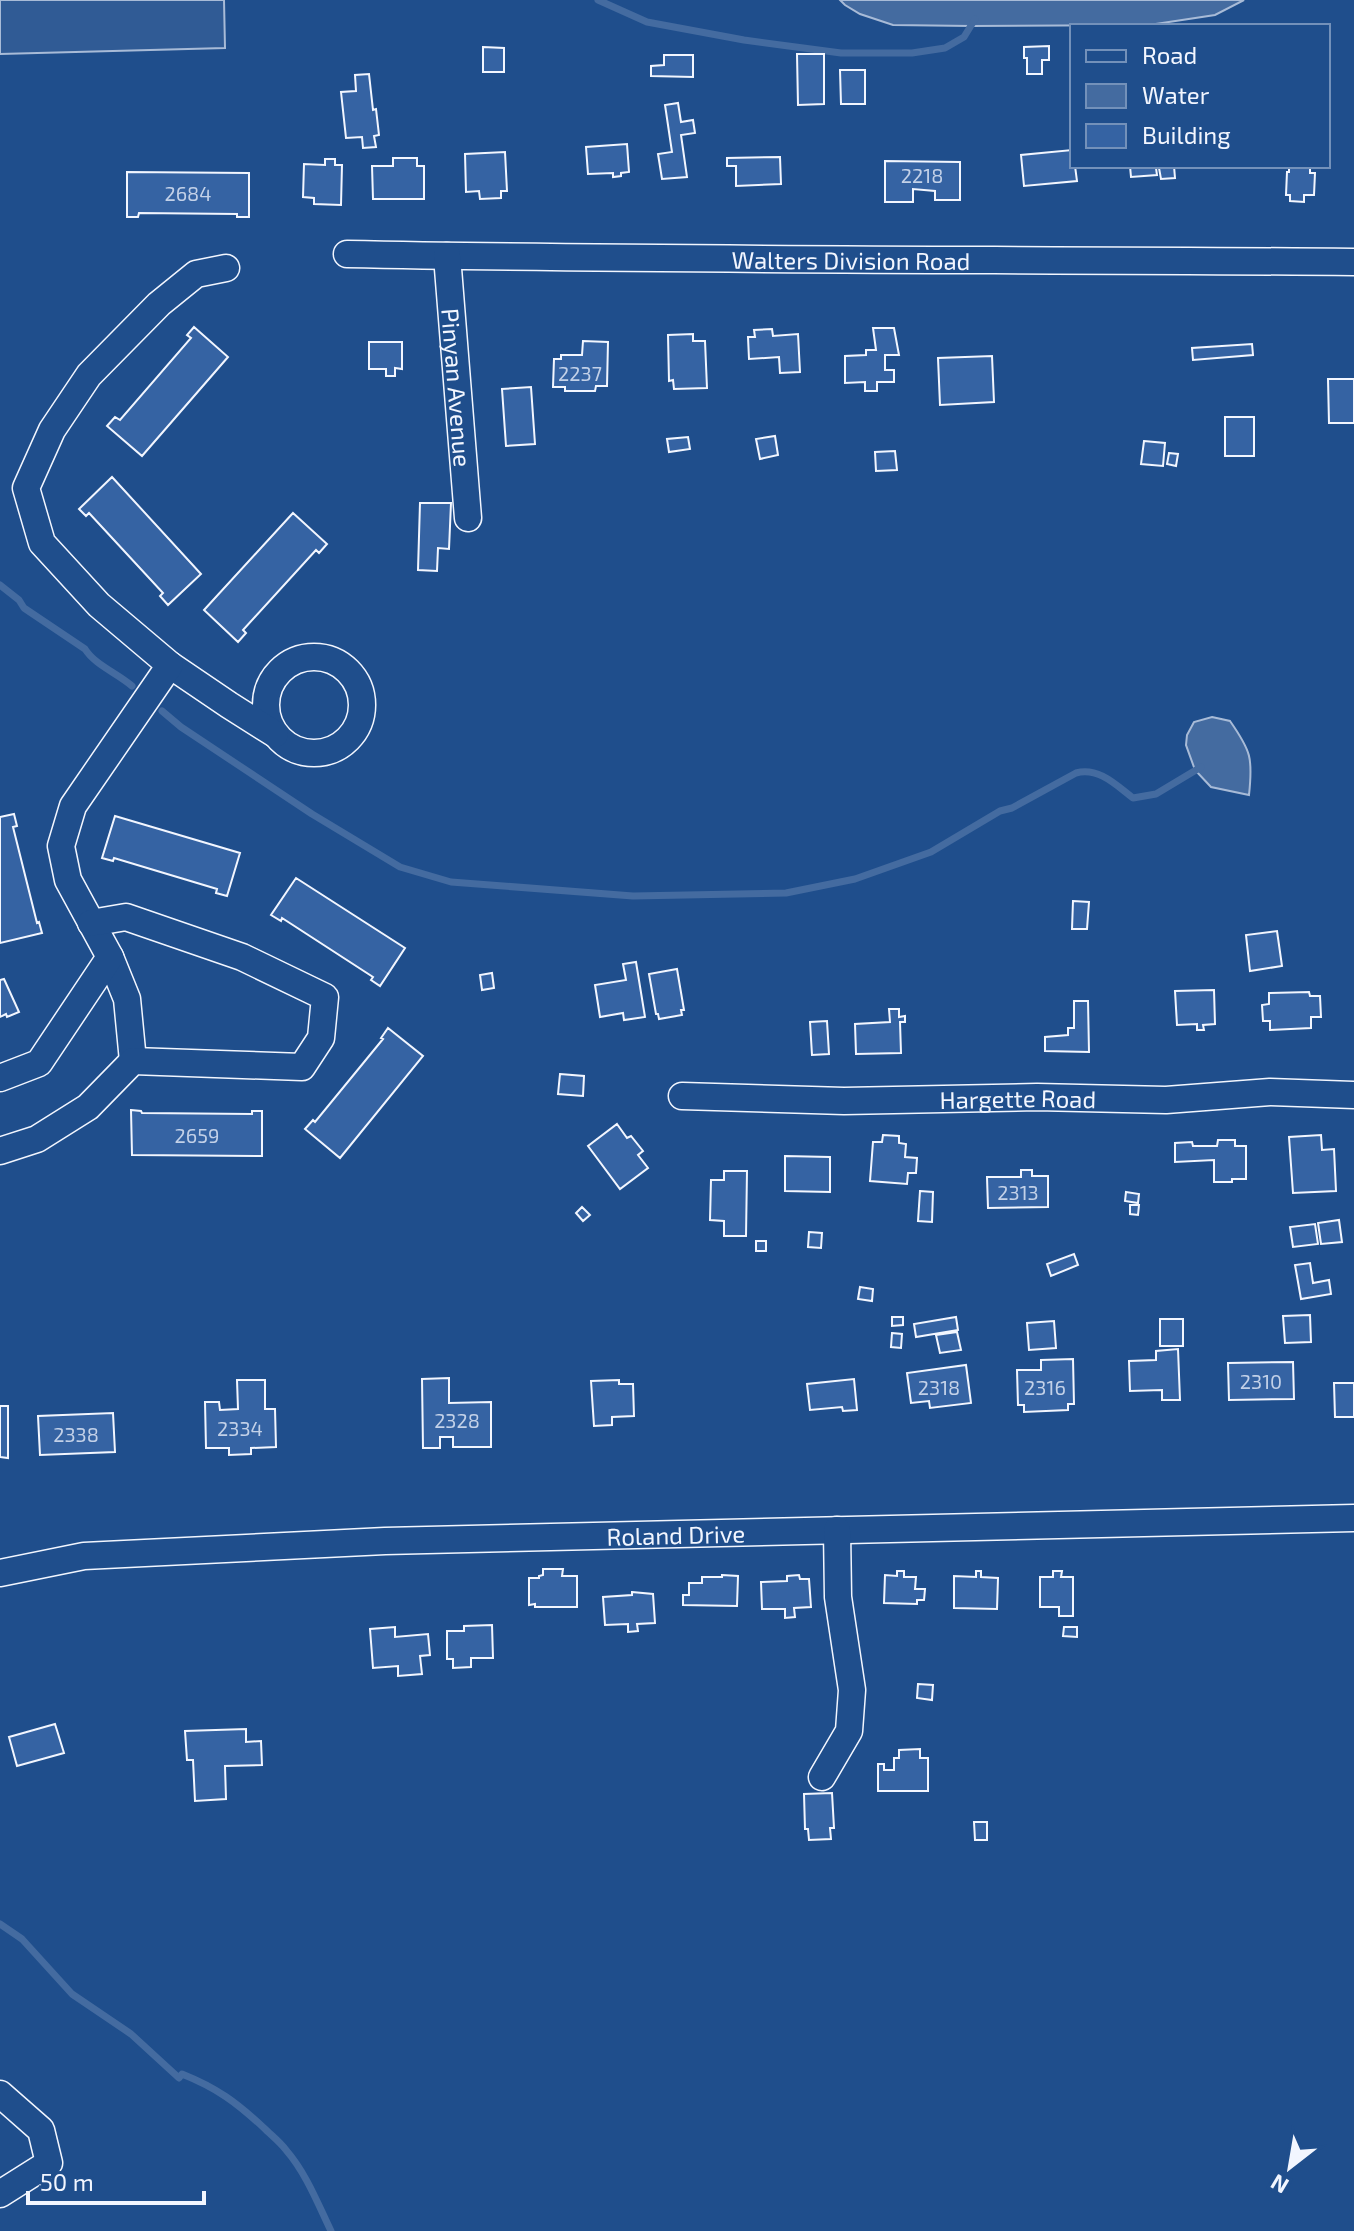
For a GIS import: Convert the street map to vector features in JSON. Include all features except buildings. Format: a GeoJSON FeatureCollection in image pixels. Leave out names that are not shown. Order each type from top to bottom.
{"type":"FeatureCollection","features":[{"type":"Feature","properties":{"kind":"street","name":"Walters Division Road"},"geometry":{"type":"LineString","coordinates":[[347,254],[700,260],[1354,262]]}},
{"type":"Feature","properties":{"kind":"street","name":"Pinyan Avenue"},"geometry":{"type":"LineString","coordinates":[[447,256],[468,518]]}},
{"type":"Feature","properties":{"kind":"street"},"geometry":{"type":"LineString","coordinates":[[226,268],[196,274],[159,304],[89,375],[52,430],[26,488],[42,543],[99,605],[170,665],[275,734]]}},
{"type":"Feature","properties":{"kind":"street"},"geometry":{"type":"LineString","coordinates":[[133,1061],[127,999],[110,957],[68,880],[61,846],[73,806],[170,665]]}},
{"type":"Feature","properties":{"kind":"street"},"geometry":{"type":"LineString","coordinates":[[0,1151],[37,1139],[88,1107],[133,1061],[302,1067],[321,1038],[325,997],[242,957],[126,917],[91,923]]}},
{"type":"Feature","properties":{"kind":"street"},"geometry":{"type":"LineString","coordinates":[[0,1078],[39,1063],[110,957]]}},
{"type":"Feature","properties":{"kind":"street","name":"Hargette Road"},"geometry":{"type":"LineString","coordinates":[[682,1096],[844,1101],[1037,1097],[1166,1100],[1270,1092],[1354,1095]]}},
{"type":"Feature","properties":{"kind":"street","name":"Roland Drive"},"geometry":{"type":"LineString","coordinates":[[0,1573],[84,1556],[385,1541],[1354,1518]]}},
{"type":"Feature","properties":{"kind":"street"},"geometry":{"type":"LineString","coordinates":[[822,1777],[849,1731],[852,1690],[838,1597],[837,1530]]}},
{"type":"Feature","properties":{"kind":"street"},"geometry":{"type":"LineString","coordinates":[[0,2094],[41,2130],[49,2163],[0,2194]]}},
{"type":"Feature","properties":{"kind":"shaded area"},"geometry":{"type":"Polygon","coordinates":[[[0,0],[224,0],[225,48],[0,54],[0,0]]]}},
{"type":"Feature","properties":{"kind":"water"},"geometry":{"type":"Polygon","coordinates":[[[840,0],[1244,0],[1215,15],[1156,24],[1070,25],[893,25],[860,14],[840,0]]]}},
{"type":"Feature","properties":{"kind":"water"},"geometry":{"type":"Polygon","coordinates":[[[1212,717],[1230,721],[1246,748],[1251,772],[1249,795],[1211,787],[1195,770],[1186,745],[1187,735],[1194,722],[1212,717]]]}},
{"type":"Feature","properties":{"kind":"waterway"},"geometry":{"type":"LineString","coordinates":[[598,0],[647,22],[744,40],[841,53],[912,53],[945,48],[964,37],[975,19]]}},
{"type":"Feature","properties":{"kind":"waterway"},"geometry":{"type":"LineString","coordinates":[[0,585],[24,608],[85,649],[94,660],[132,686]]}},
{"type":"Feature","properties":{"kind":"waterway"},"geometry":{"type":"LineString","coordinates":[[162,711],[181,727],[312,814],[400,867],[451,882],[633,896],[786,893],[855,879],[931,852],[1000,811],[1012,808],[1076,773],[1100,775],[1133,798],[1156,794],[1201,767]]}},
{"type":"Feature","properties":{"kind":"waterway"},"geometry":{"type":"LineString","coordinates":[[0,1924],[22,1939],[72,1994],[131,2034],[179,2078],[182,2074],[216,2090],[264,2128],[284,2147],[300,2169],[331,2231]]}}]}
